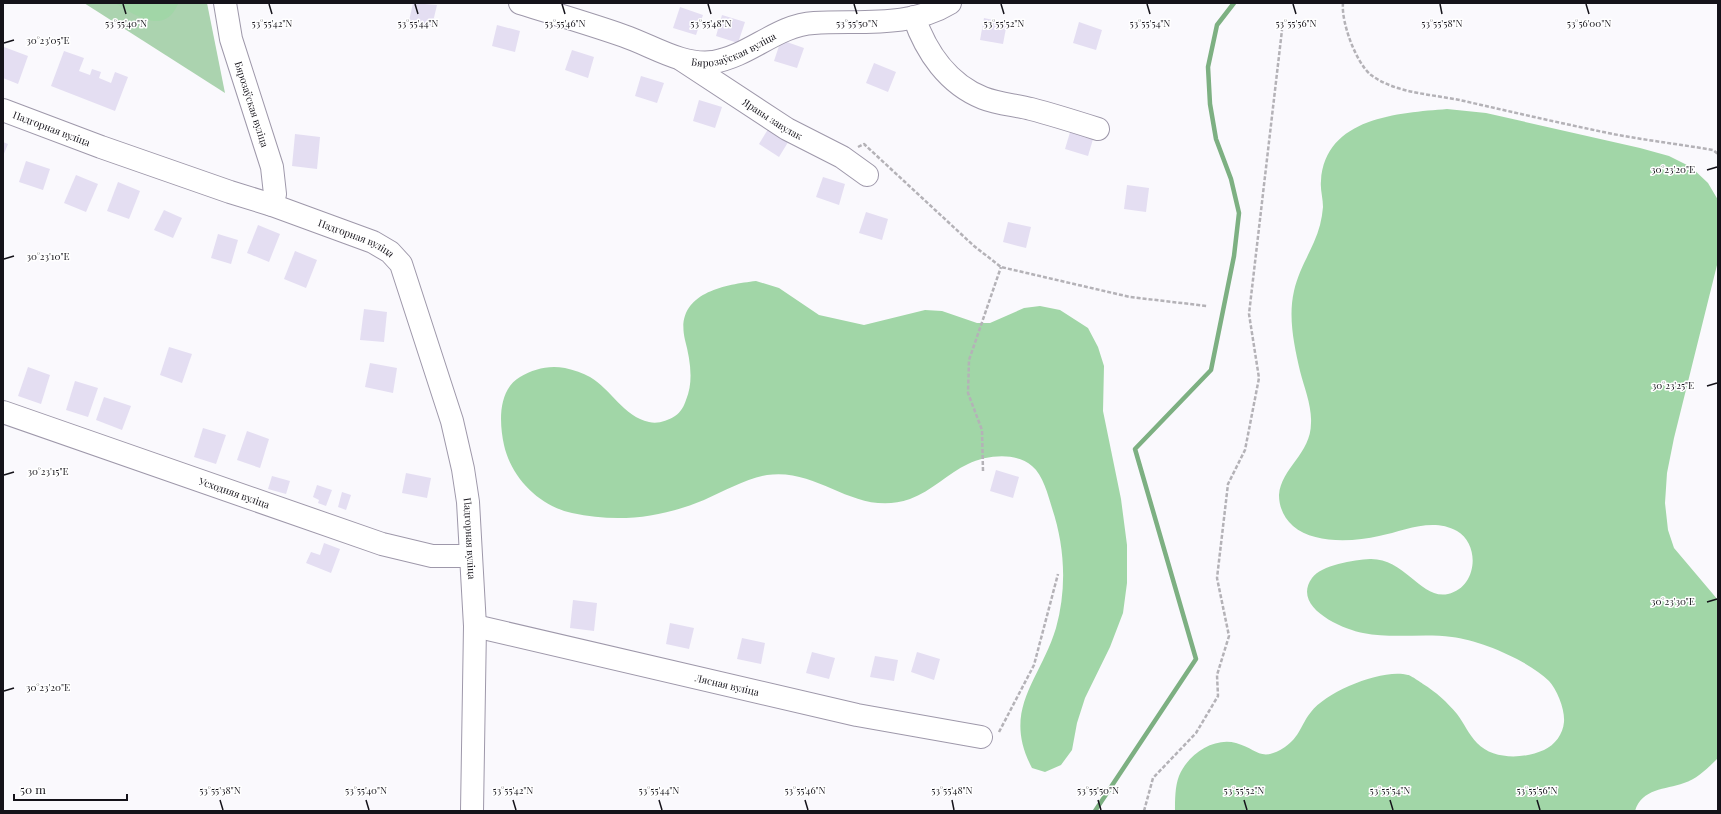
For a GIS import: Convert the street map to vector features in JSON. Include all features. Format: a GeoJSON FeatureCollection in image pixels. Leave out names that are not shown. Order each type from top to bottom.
{"type":"FeatureCollection","features":[{"type":"Feature","properties":{"kind":"street","name":"Бярозаўская вуліца"},"geometry":{"type":"LineString","coordinates":[[225,3],[231,39],[272,167],[275,188],[272,205]]}},
{"type":"Feature","properties":{"kind":"street","name":"Бярозаўская вуліца"},"geometry":{"type":"LineString","coordinates":[[520,3],[626,37],[681,59],[711,62],[728,59],[744,53],[774,35],[795,26],[813,23],[885,22],[914,18],[950,3]]}},
{"type":"Feature","properties":{"kind":"street"},"geometry":{"type":"LineString","coordinates":[[914,18],[930,53],[944,70],[970,92],[985,99],[1058,116],[1098,129]]}},
{"type":"Feature","properties":{"kind":"street","name":"Яравы завулак"},"geometry":{"type":"LineString","coordinates":[[681,59],[787,129],[842,157],[867,175]]}},
{"type":"Feature","properties":{"kind":"street","name":"Падгорная вуліца"},"geometry":{"type":"LineString","coordinates":[[3,110],[123,155],[272,205],[373,242],[390,252],[400,264],[408,283],[452,421],[463,469],[468,502],[475,626],[472,811]]}},
{"type":"Feature","properties":{"kind":"street","name":"Усходняя вуліца"},"geometry":{"type":"LineString","coordinates":[[3,412],[382,544],[432,556],[470,556]]}},
{"type":"Feature","properties":{"kind":"street","name":"Лясная вуліца"},"geometry":{"type":"LineString","coordinates":[[475,626],[857,716],[981,737]]}},
{"type":"Feature","properties":{"kind":"path"},"geometry":{"type":"LineString","coordinates":[[1343,3],[1346,28],[1358,57],[1370,74],[1400,89],[1609,133],[1713,150],[1718,154]]}},
{"type":"Feature","properties":{"kind":"path"},"geometry":{"type":"LineString","coordinates":[[1144,811],[1153,778],[1196,733],[1218,696],[1217,675],[1229,636],[1217,578],[1228,484],[1246,450],[1259,378],[1249,314],[1282,30]]}},
{"type":"Feature","properties":{"kind":"path"},"geometry":{"type":"LineString","coordinates":[[842,157],[864,144],[974,246],[1001,267],[1130,297],[1207,306]]}},
{"type":"Feature","properties":{"kind":"path"},"geometry":{"type":"LineString","coordinates":[[983,471],[982,430],[968,393],[969,360],[1001,267]]}},
{"type":"Feature","properties":{"kind":"path"},"geometry":{"type":"LineString","coordinates":[[981,737],[996,737],[1034,665],[1058,574]]}},
{"type":"Feature","properties":{"kind":"green space"},"geometry":{"type":"Polygon","coordinates":[[[84,3],[207,3],[225,93],[84,3]]]}},
{"type":"Feature","properties":{"kind":"green space"},"geometry":{"type":"Polygon","coordinates":[[[115,3],[178,4],[171,15],[165,19],[157,21],[135,15],[115,3]]]}},
{"type":"Feature","properties":{"kind":"green space"},"geometry":{"type":"Polygon","coordinates":[[[1447,109],[1486,113],[1669,156],[1691,167],[1708,183],[1718,200],[1718,261],[1674,438],[1667,473],[1665,503],[1668,530],[1674,548],[1718,600],[1718,758],[1693,779],[1649,794],[1638,803],[1635,811],[1175,811],[1176,789],[1179,776],[1183,768],[1195,754],[1211,745],[1228,742],[1236,743],[1259,753],[1270,754],[1277,752],[1294,739],[1311,712],[1329,696],[1356,683],[1385,675],[1409,675],[1432,690],[1457,714],[1477,743],[1491,753],[1518,756],[1536,753],[1552,745],[1558,739],[1562,731],[1564,722],[1563,711],[1555,689],[1540,673],[1517,659],[1476,642],[1452,637],[1385,636],[1354,631],[1343,627],[1322,615],[1313,607],[1308,598],[1307,589],[1316,573],[1338,564],[1370,559],[1382,560],[1393,565],[1429,591],[1438,594],[1448,594],[1458,590],[1465,584],[1470,575],[1472,556],[1470,546],[1465,537],[1457,531],[1447,527],[1428,525],[1358,540],[1323,539],[1302,532],[1293,526],[1285,516],[1280,504],[1279,495],[1281,485],[1306,444],[1310,434],[1310,410],[1292,331],[1292,301],[1300,272],[1319,229],[1323,207],[1321,181],[1326,160],[1336,143],[1350,131],[1368,122],[1408,113],[1447,109]]]}},
{"type":"Feature","properties":{"kind":"green space"},"geometry":{"type":"Polygon","coordinates":[[[756,281],[779,288],[819,315],[864,325],[925,310],[942,311],[977,323],[990,323],[1024,308],[1040,306],[1060,310],[1088,328],[1098,347],[1104,366],[1103,411],[1121,499],[1127,545],[1127,583],[1123,613],[1110,647],[1085,698],[1077,723],[1072,750],[1061,765],[1045,772],[1032,768],[1023,747],[1020,729],[1026,696],[1049,647],[1056,628],[1060,613],[1063,583],[1060,538],[1049,497],[1036,470],[1025,462],[1010,457],[1001,456],[976,461],[954,472],[918,496],[890,503],[872,502],[855,498],[804,478],[786,475],[767,475],[743,482],[704,500],[672,511],[655,515],[623,518],[606,518],[572,513],[548,504],[528,488],[513,468],[504,445],[501,417],[504,398],[513,383],[520,377],[547,367],[559,367],[572,370],[598,382],[632,415],[649,422],[662,422],[677,414],[682,409],[690,385],[690,362],[683,324],[687,312],[694,302],[716,289],[729,285],[756,281]]]}},
{"type":"Feature","properties":{"kind":"building"},"geometry":{"type":"Polygon","coordinates":[[[413,3],[437,5],[432,26],[409,21],[413,3]]]}},
{"type":"Feature","properties":{"kind":"building"},"geometry":{"type":"Polygon","coordinates":[[[680,7],[703,15],[696,35],[673,28],[680,7]]]}},
{"type":"Feature","properties":{"kind":"building"},"geometry":{"type":"Polygon","coordinates":[[[722,15],[745,22],[738,43],[716,36],[722,15]]]}},
{"type":"Feature","properties":{"kind":"building"},"geometry":{"type":"Polygon","coordinates":[[[984,18],[1007,23],[1003,44],[980,40],[984,18]]]}},
{"type":"Feature","properties":{"kind":"building"},"geometry":{"type":"Polygon","coordinates":[[[1079,22],[1102,30],[1096,50],[1073,43],[1079,22]]]}},
{"type":"Feature","properties":{"kind":"building"},"geometry":{"type":"Polygon","coordinates":[[[497,25],[520,31],[515,52],[492,46],[497,25]]]}},
{"type":"Feature","properties":{"kind":"building"},"geometry":{"type":"Polygon","coordinates":[[[781,40],[804,48],[797,68],[774,61],[781,40]]]}},
{"type":"Feature","properties":{"kind":"building"},"geometry":{"type":"Polygon","coordinates":[[[4,47],[28,56],[18,84],[3,78],[4,47]]]}},
{"type":"Feature","properties":{"kind":"building"},"geometry":{"type":"Polygon","coordinates":[[[572,50],[594,57],[588,78],[565,70],[572,50]]]}},
{"type":"Feature","properties":{"kind":"building"},"geometry":{"type":"Polygon","coordinates":[[[64,51],[84,58],[79,71],[90,75],[92,69],[101,72],[99,78],[111,83],[115,72],[128,77],[115,111],[51,86],[64,51]]]}},
{"type":"Feature","properties":{"kind":"building"},"geometry":{"type":"Polygon","coordinates":[[[874,63],[896,72],[888,92],[866,83],[874,63]]]}},
{"type":"Feature","properties":{"kind":"building"},"geometry":{"type":"Polygon","coordinates":[[[641,76],[664,83],[657,103],[635,96],[641,76]]]}},
{"type":"Feature","properties":{"kind":"building"},"geometry":{"type":"Polygon","coordinates":[[[699,100],[722,107],[715,128],[693,121],[699,100]]]}},
{"type":"Feature","properties":{"kind":"building"},"geometry":{"type":"Polygon","coordinates":[[[770,126],[790,139],[779,157],[759,144],[770,126]]]}},
{"type":"Feature","properties":{"kind":"building"},"geometry":{"type":"Polygon","coordinates":[[[1071,129],[1094,136],[1088,156],[1065,149],[1071,129]]]}},
{"type":"Feature","properties":{"kind":"building"},"geometry":{"type":"Polygon","coordinates":[[[295,134],[320,137],[317,169],[292,166],[295,134]]]}},
{"type":"Feature","properties":{"kind":"building"},"geometry":{"type":"Polygon","coordinates":[[[3,142],[8,144],[3,156],[3,142]]]}},
{"type":"Feature","properties":{"kind":"building"},"geometry":{"type":"Polygon","coordinates":[[[26,161],[50,169],[43,190],[19,182],[26,161]]]}},
{"type":"Feature","properties":{"kind":"building"},"geometry":{"type":"Polygon","coordinates":[[[76,175],[98,184],[86,212],[64,203],[76,175]]]}},
{"type":"Feature","properties":{"kind":"building"},"geometry":{"type":"Polygon","coordinates":[[[823,177],[845,184],[839,205],[816,197],[823,177]]]}},
{"type":"Feature","properties":{"kind":"building"},"geometry":{"type":"Polygon","coordinates":[[[118,182],[140,191],[129,219],[107,211],[118,182]]]}},
{"type":"Feature","properties":{"kind":"building"},"geometry":{"type":"Polygon","coordinates":[[[1127,185],[1149,188],[1146,212],[1124,209],[1127,185]]]}},
{"type":"Feature","properties":{"kind":"building"},"geometry":{"type":"Polygon","coordinates":[[[164,210],[182,218],[173,238],[154,230],[164,210]]]}},
{"type":"Feature","properties":{"kind":"building"},"geometry":{"type":"Polygon","coordinates":[[[866,212],[888,219],[882,240],[859,233],[866,212]]]}},
{"type":"Feature","properties":{"kind":"building"},"geometry":{"type":"Polygon","coordinates":[[[1008,222],[1031,227],[1026,248],[1003,242],[1008,222]]]}},
{"type":"Feature","properties":{"kind":"building"},"geometry":{"type":"Polygon","coordinates":[[[258,225],[280,234],[269,262],[247,253],[258,225]]]}},
{"type":"Feature","properties":{"kind":"building"},"geometry":{"type":"Polygon","coordinates":[[[218,234],[238,240],[231,264],[211,258],[218,234]]]}},
{"type":"Feature","properties":{"kind":"building"},"geometry":{"type":"Polygon","coordinates":[[[295,251],[317,260],[306,288],[284,279],[295,251]]]}},
{"type":"Feature","properties":{"kind":"building"},"geometry":{"type":"Polygon","coordinates":[[[364,309],[387,312],[384,342],[360,340],[364,309]]]}},
{"type":"Feature","properties":{"kind":"building"},"geometry":{"type":"Polygon","coordinates":[[[169,347],[192,354],[182,383],[160,375],[169,347]]]}},
{"type":"Feature","properties":{"kind":"building"},"geometry":{"type":"Polygon","coordinates":[[[370,363],[397,368],[393,393],[365,387],[370,363]]]}},
{"type":"Feature","properties":{"kind":"building"},"geometry":{"type":"Polygon","coordinates":[[[28,367],[50,375],[41,404],[18,396],[28,367]]]}},
{"type":"Feature","properties":{"kind":"building"},"geometry":{"type":"Polygon","coordinates":[[[75,381],[98,388],[88,417],[66,410],[75,381]]]}},
{"type":"Feature","properties":{"kind":"building"},"geometry":{"type":"Polygon","coordinates":[[[104,397],[131,406],[122,430],[96,420],[104,397]]]}},
{"type":"Feature","properties":{"kind":"building"},"geometry":{"type":"Polygon","coordinates":[[[203,428],[226,435],[216,464],[194,457],[203,428]]]}},
{"type":"Feature","properties":{"kind":"building"},"geometry":{"type":"Polygon","coordinates":[[[247,431],[269,439],[260,468],[237,460],[247,431]]]}},
{"type":"Feature","properties":{"kind":"building"},"geometry":{"type":"Polygon","coordinates":[[[996,470],[1019,477],[1013,498],[990,491],[996,470]]]}},
{"type":"Feature","properties":{"kind":"building"},"geometry":{"type":"Polygon","coordinates":[[[406,473],[431,478],[427,498],[402,493],[406,473]]]}},
{"type":"Feature","properties":{"kind":"building"},"geometry":{"type":"Polygon","coordinates":[[[272,476],[290,481],[286,494],[268,489],[272,476]]]}},
{"type":"Feature","properties":{"kind":"building"},"geometry":{"type":"Polygon","coordinates":[[[317,485],[332,490],[326,506],[318,503],[319,500],[313,497],[317,485]]]}},
{"type":"Feature","properties":{"kind":"building"},"geometry":{"type":"Polygon","coordinates":[[[342,492],[351,495],[346,510],[338,507],[342,492]]]}},
{"type":"Feature","properties":{"kind":"building"},"geometry":{"type":"Polygon","coordinates":[[[324,543],[340,549],[331,573],[306,563],[311,552],[320,555],[324,543]]]}},
{"type":"Feature","properties":{"kind":"building"},"geometry":{"type":"Polygon","coordinates":[[[573,600],[597,603],[594,631],[570,628],[573,600]]]}},
{"type":"Feature","properties":{"kind":"building"},"geometry":{"type":"Polygon","coordinates":[[[670,623],[694,628],[689,649],[666,644],[670,623]]]}},
{"type":"Feature","properties":{"kind":"building"},"geometry":{"type":"Polygon","coordinates":[[[742,638],[765,643],[761,664],[737,659],[742,638]]]}},
{"type":"Feature","properties":{"kind":"building"},"geometry":{"type":"Polygon","coordinates":[[[812,652],[835,658],[829,679],[806,673],[812,652]]]}},
{"type":"Feature","properties":{"kind":"building"},"geometry":{"type":"Polygon","coordinates":[[[917,652],[940,659],[934,680],[911,672],[917,652]]]}},
{"type":"Feature","properties":{"kind":"building"},"geometry":{"type":"Polygon","coordinates":[[[875,656],[898,660],[894,681],[870,677],[875,656]]]}},
{"type":"Feature","properties":{"kind":"waterway"},"geometry":{"type":"LineString","coordinates":[[1095,811],[1196,659],[1135,449],[1211,370],[1234,256],[1239,213],[1231,179],[1216,139],[1210,104],[1208,67],[1217,25],[1234,3]]}}]}
